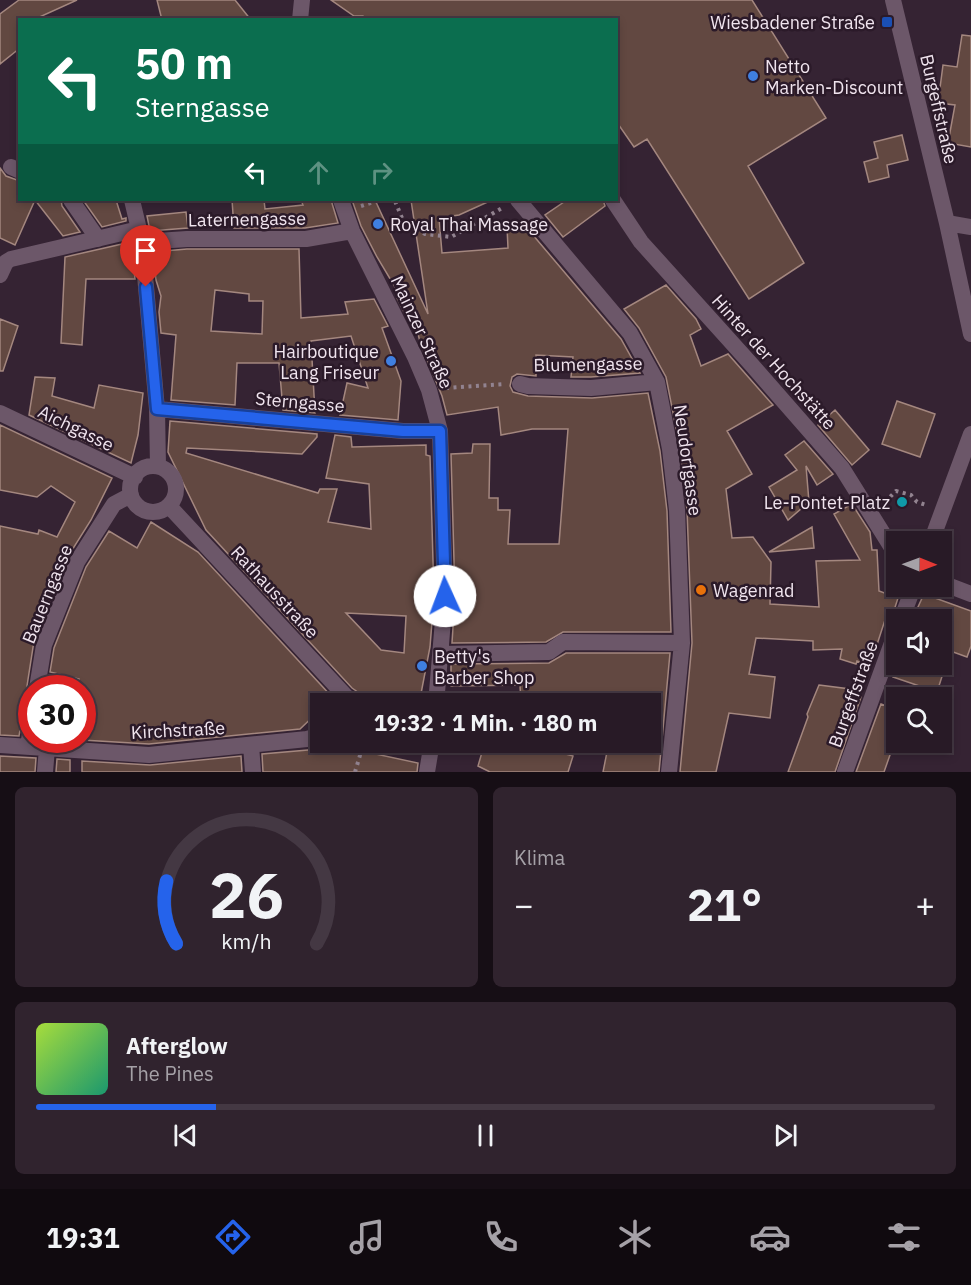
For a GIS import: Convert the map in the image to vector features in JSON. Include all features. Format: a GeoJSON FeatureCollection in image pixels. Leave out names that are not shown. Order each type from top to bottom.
{"type":"FeatureCollection","features":[{"type":"Feature","properties":{"kind":"street"},"geometry":{"type":"LineString","coordinates":[[300,18],[302,0]]}},
{"type":"Feature","properties":{"kind":"street","name":"Burgeffstraße"},"geometry":{"type":"LineString","coordinates":[[893,0],[947,223],[971,334]]}},
{"type":"Feature","properties":{"kind":"street"},"geometry":{"type":"LineString","coordinates":[[72,201],[98,239]]}},
{"type":"Feature","properties":{"kind":"street"},"geometry":{"type":"LineString","coordinates":[[132,201],[141,235],[157,409],[158,466]]}},
{"type":"Feature","properties":{"kind":"street","name":"Mainzer Straße"},"geometry":{"type":"LineString","coordinates":[[341,201],[352,231],[415,357],[429,390],[440,431],[445,596],[437,693]]}},
{"type":"Feature","properties":{"kind":"street","name":"Hinter der Hochstätte"},"geometry":{"type":"LineString","coordinates":[[614,201],[641,242],[842,468],[886,538]]}},
{"type":"Feature","properties":{"kind":"street","name":"Neudorfgasse"},"geometry":{"type":"LineString","coordinates":[[513,202],[630,333],[657,382],[670,449],[677,510],[682,643],[669,772]]}},
{"type":"Feature","properties":{"kind":"street"},"geometry":{"type":"LineString","coordinates":[[947,223],[971,227]]}},
{"type":"Feature","properties":{"kind":"street","name":"Laternengasse"},"geometry":{"type":"LineString","coordinates":[[0,275],[6,262],[11,259],[98,239],[141,235],[187,239],[306,239],[352,231]]}},
{"type":"Feature","properties":{"kind":"street","name":"Blumengasse"},"geometry":{"type":"LineString","coordinates":[[520,384],[591,388],[657,382]]}},
{"type":"Feature","properties":{"kind":"street","name":"Sterngasse"},"geometry":{"type":"LineString","coordinates":[[157,409],[403,431],[440,431]]}},
{"type":"Feature","properties":{"kind":"street","name":"Aichgasse"},"geometry":{"type":"LineString","coordinates":[[0,413],[135,477]]}},
{"type":"Feature","properties":{"kind":"street"},"geometry":{"type":"LineString","coordinates":[[935,531],[970,437]]}},
{"type":"Feature","properties":{"kind":"street"},"geometry":{"type":"LineString","coordinates":[[158,466],[168,472],[176,485],[176,494],[169,506],[162,511],[147,512],[138,507],[131,495],[132,482],[145,468],[158,466]]}},
{"type":"Feature","properties":{"kind":"street","name":"Bauerngasse"},"geometry":{"type":"LineString","coordinates":[[39,675],[44,645],[77,562],[114,504],[131,495]]}},
{"type":"Feature","properties":{"kind":"street","name":"Rathausstraße"},"geometry":{"type":"LineString","coordinates":[[169,506],[343,693]]}},
{"type":"Feature","properties":{"kind":"street"},"geometry":{"type":"LineString","coordinates":[[952,587],[971,594]]}},
{"type":"Feature","properties":{"kind":"street"},"geometry":{"type":"LineString","coordinates":[[441,654],[549,652],[563,642],[682,643]]}},
{"type":"Feature","properties":{"kind":"street","name":"Burgeffstraße"},"geometry":{"type":"LineString","coordinates":[[845,772],[886,659]]}},
{"type":"Feature","properties":{"kind":"street","name":"Kirchstraße"},"geometry":{"type":"LineString","coordinates":[[96,751],[149,754],[310,738]]}},
{"type":"Feature","properties":{"kind":"street","name":"Kirchstraße"},"geometry":{"type":"LineString","coordinates":[[0,745],[18,746]]}},
{"type":"Feature","properties":{"kind":"street","name":"Kirchstraße"},"geometry":{"type":"LineString","coordinates":[[251,745],[253,772]]}},
{"type":"Feature","properties":{"kind":"street"},"geometry":{"type":"LineString","coordinates":[[45,772],[46,753]]}},
{"type":"Feature","properties":{"kind":"street"},"geometry":{"type":"LineString","coordinates":[[427,772],[430,753]]}},
{"type":"Feature","properties":{"kind":"path"},"geometry":{"type":"LineString","coordinates":[[395,201],[404,223],[425,234],[451,237],[513,202]]}},
{"type":"Feature","properties":{"kind":"path"},"geometry":{"type":"LineString","coordinates":[[429,390],[520,384]]}},
{"type":"Feature","properties":{"kind":"path"},"geometry":{"type":"LineString","coordinates":[[871,514],[896,491],[911,495],[917,502]]}},
{"type":"Feature","properties":{"kind":"path"},"geometry":{"type":"LineString","coordinates":[[355,772],[361,753]]}},
{"type":"Feature","properties":{"kind":"building"},"geometry":{"type":"Polygon","coordinates":[[[19,0],[77,0],[37,18],[18,18],[18,50],[0,64],[0,14],[19,0]]]}},
{"type":"Feature","properties":{"kind":"building"},"geometry":{"type":"Polygon","coordinates":[[[157,0],[235,0],[249,18],[162,18],[157,0]]]}},
{"type":"Feature","properties":{"kind":"building"},"geometry":{"type":"Polygon","coordinates":[[[331,0],[752,0],[826,118],[748,166],[804,263],[749,299],[647,139],[634,147],[618,124],[618,18],[364,18],[354,16],[331,0]]]}},
{"type":"Feature","properties":{"kind":"building"},"geometry":{"type":"Polygon","coordinates":[[[962,35],[971,36],[971,147],[948,143],[955,105],[938,103],[943,65],[957,67],[962,35]]]}},
{"type":"Feature","properties":{"kind":"building"},"geometry":{"type":"Polygon","coordinates":[[[902,135],[908,160],[887,165],[889,177],[869,182],[864,162],[878,158],[874,142],[902,135]]]}},
{"type":"Feature","properties":{"kind":"building"},"geometry":{"type":"Polygon","coordinates":[[[0,168],[6,176],[18,180],[18,201],[35,201],[15,245],[0,238],[0,168]]]}},
{"type":"Feature","properties":{"kind":"building"},"geometry":{"type":"Polygon","coordinates":[[[36,201],[61,201],[62,206],[80,232],[63,236],[36,201]]]}},
{"type":"Feature","properties":{"kind":"building"},"geometry":{"type":"Polygon","coordinates":[[[84,201],[116,201],[122,219],[126,218],[126,221],[102,227],[84,201]]]}},
{"type":"Feature","properties":{"kind":"building"},"geometry":{"type":"Polygon","coordinates":[[[232,201],[264,201],[265,209],[303,205],[301,201],[331,201],[338,223],[305,228],[234,228],[232,201]]]}},
{"type":"Feature","properties":{"kind":"building"},"geometry":{"type":"Polygon","coordinates":[[[352,201],[375,201],[428,314],[411,201],[490,201],[459,215],[439,218],[442,253],[508,248],[507,227],[527,228],[621,339],[640,373],[571,377],[573,357],[536,355],[536,376],[517,374],[512,377],[510,386],[513,392],[528,396],[592,398],[648,393],[660,451],[667,511],[671,632],[563,632],[546,642],[452,643],[455,596],[451,454],[472,453],[473,444],[490,444],[489,498],[498,498],[498,510],[510,510],[508,544],[559,544],[568,429],[532,429],[501,435],[498,407],[447,415],[442,396],[421,345],[413,316],[407,318],[397,298],[401,297],[361,226],[352,201]]]}},
{"type":"Feature","properties":{"kind":"building"},"geometry":{"type":"Polygon","coordinates":[[[566,201],[603,201],[605,206],[563,237],[545,215],[566,201]]]}},
{"type":"Feature","properties":{"kind":"building"},"geometry":{"type":"Polygon","coordinates":[[[186,212],[188,228],[150,231],[147,216],[186,212]]]}},
{"type":"Feature","properties":{"kind":"building"},"geometry":{"type":"Polygon","coordinates":[[[131,242],[135,279],[86,279],[82,345],[61,343],[65,257],[131,242]]]}},
{"type":"Feature","properties":{"kind":"building"},"geometry":{"type":"Polygon","coordinates":[[[187,249],[299,249],[301,318],[348,314],[345,302],[374,299],[388,326],[382,328],[401,381],[398,420],[340,415],[347,383],[368,388],[351,336],[311,341],[315,413],[283,410],[279,363],[237,363],[235,405],[171,400],[176,335],[161,333],[159,312],[161,296],[156,280],[153,252],[187,249]],[[215,290],[211,331],[262,334],[263,301],[249,301],[249,294],[215,290]]]}},
{"type":"Feature","properties":{"kind":"building"},"geometry":{"type":"Polygon","coordinates":[[[666,285],[696,319],[701,329],[690,335],[701,366],[728,354],[773,405],[727,431],[752,474],[726,489],[732,538],[753,537],[771,562],[770,604],[819,607],[816,561],[860,560],[834,514],[852,504],[870,532],[872,550],[877,550],[879,591],[886,594],[886,597],[898,598],[894,609],[886,609],[886,620],[870,666],[857,661],[856,664],[840,659],[842,649],[813,650],[813,641],[756,638],[749,674],[775,677],[770,718],[729,713],[716,772],[680,772],[692,643],[687,510],[680,448],[666,377],[639,328],[624,309],[666,285]]]}},
{"type":"Feature","properties":{"kind":"building"},"geometry":{"type":"Polygon","coordinates":[[[0,319],[18,326],[3,371],[0,371],[0,319]]]}},
{"type":"Feature","properties":{"kind":"building"},"geometry":{"type":"Polygon","coordinates":[[[35,377],[55,378],[52,396],[94,408],[99,385],[143,393],[138,435],[131,463],[29,415],[35,377]]]}},
{"type":"Feature","properties":{"kind":"building"},"geometry":{"type":"Polygon","coordinates":[[[897,401],[935,414],[920,457],[882,444],[897,401]]]}},
{"type":"Feature","properties":{"kind":"building"},"geometry":{"type":"Polygon","coordinates":[[[835,410],[869,450],[852,465],[818,425],[835,410]]]}},
{"type":"Feature","properties":{"kind":"building"},"geometry":{"type":"Polygon","coordinates":[[[170,421],[317,434],[302,454],[187,448],[186,453],[318,493],[320,489],[337,489],[328,522],[371,529],[369,484],[326,478],[335,435],[351,437],[352,447],[426,445],[426,455],[430,456],[434,596],[430,647],[421,693],[359,693],[352,688],[206,530],[168,452],[170,421]],[[346,613],[381,650],[404,653],[406,616],[346,613]]]}},
{"type":"Feature","properties":{"kind":"building"},"geometry":{"type":"Polygon","coordinates":[[[0,425],[112,478],[91,520],[67,558],[34,641],[29,675],[18,675],[18,736],[0,735],[0,526],[38,534],[39,530],[57,537],[75,502],[51,486],[37,497],[0,490],[0,425]]]}},
{"type":"Feature","properties":{"kind":"building"},"geometry":{"type":"Polygon","coordinates":[[[804,441],[833,474],[817,485],[806,466],[809,502],[788,520],[769,487],[797,470],[785,455],[804,441]]]}},
{"type":"Feature","properties":{"kind":"building"},"geometry":{"type":"Polygon","coordinates":[[[151,522],[198,552],[328,693],[310,693],[310,719],[300,729],[149,744],[96,741],[96,675],[62,675],[50,672],[54,648],[86,567],[109,531],[137,548],[151,522]]]}},
{"type":"Feature","properties":{"kind":"building"},"geometry":{"type":"Polygon","coordinates":[[[812,527],[814,548],[769,552],[812,527]]]}},
{"type":"Feature","properties":{"kind":"building"},"geometry":{"type":"Polygon","coordinates":[[[923,597],[932,597],[971,611],[971,646],[967,657],[952,652],[952,609],[917,609],[923,597]]]}},
{"type":"Feature","properties":{"kind":"building"},"geometry":{"type":"Polygon","coordinates":[[[566,653],[670,653],[661,750],[661,693],[520,693],[520,685],[451,686],[451,664],[549,663],[566,653]]]}},
{"type":"Feature","properties":{"kind":"building"},"geometry":{"type":"Polygon","coordinates":[[[894,675],[942,675],[939,687],[922,687],[893,677],[894,675]]]}},
{"type":"Feature","properties":{"kind":"building"},"geometry":{"type":"Polygon","coordinates":[[[819,685],[850,689],[849,693],[861,697],[835,772],[788,772],[808,717],[807,714],[819,685]]]}},
{"type":"Feature","properties":{"kind":"building"},"geometry":{"type":"Polygon","coordinates":[[[881,704],[886,706],[886,753],[891,753],[884,772],[856,772],[881,704]]]}},
{"type":"Feature","properties":{"kind":"building"},"geometry":{"type":"Polygon","coordinates":[[[310,750],[310,753],[371,753],[418,763],[417,772],[263,772],[262,754],[310,750]]]}},
{"type":"Feature","properties":{"kind":"building"},"geometry":{"type":"Polygon","coordinates":[[[482,753],[562,753],[573,756],[568,772],[490,772],[478,766],[482,753]]]}},
{"type":"Feature","properties":{"kind":"building"},"geometry":{"type":"Polygon","coordinates":[[[607,753],[661,753],[659,772],[603,772],[607,753]]]}},
{"type":"Feature","properties":{"kind":"building"},"geometry":{"type":"Polygon","coordinates":[[[0,756],[36,758],[35,772],[0,772],[0,756]]]}},
{"type":"Feature","properties":{"kind":"building"},"geometry":{"type":"Polygon","coordinates":[[[241,756],[242,772],[82,772],[82,761],[150,765],[241,756]]]}},
{"type":"Feature","properties":{"kind":"building"},"geometry":{"type":"Polygon","coordinates":[[[57,759],[70,760],[70,772],[56,772],[57,759]]]}},
{"type":"Feature","properties":{"kind":"place","name":"Wiesbadener Straße"},"geometry":{"type":"Point","coordinates":[887,22]}},
{"type":"Feature","properties":{"kind":"place","name":"Netto Marken-Discount"},"geometry":{"type":"Point","coordinates":[753,76]}},
{"type":"Feature","properties":{"kind":"place","name":"Royal Thai Massage"},"geometry":{"type":"Point","coordinates":[378,224]}},
{"type":"Feature","properties":{"kind":"place","name":"Hairboutique Lang Friseur"},"geometry":{"type":"Point","coordinates":[391,361]}},
{"type":"Feature","properties":{"kind":"place","name":"Le-Pontet-Platz"},"geometry":{"type":"Point","coordinates":[902,502]}},
{"type":"Feature","properties":{"kind":"place","name":"Wagenrad"},"geometry":{"type":"Point","coordinates":[701,590]}},
{"type":"Feature","properties":{"kind":"place","name":"Betty's Barber Shop"},"geometry":{"type":"Point","coordinates":[422,666]}},
{"type":"Feature","properties":{"kind":"route"},"geometry":{"type":"LineString","coordinates":[[146,287],[157,409],[403,431],[440,431],[445,596]]}}]}
